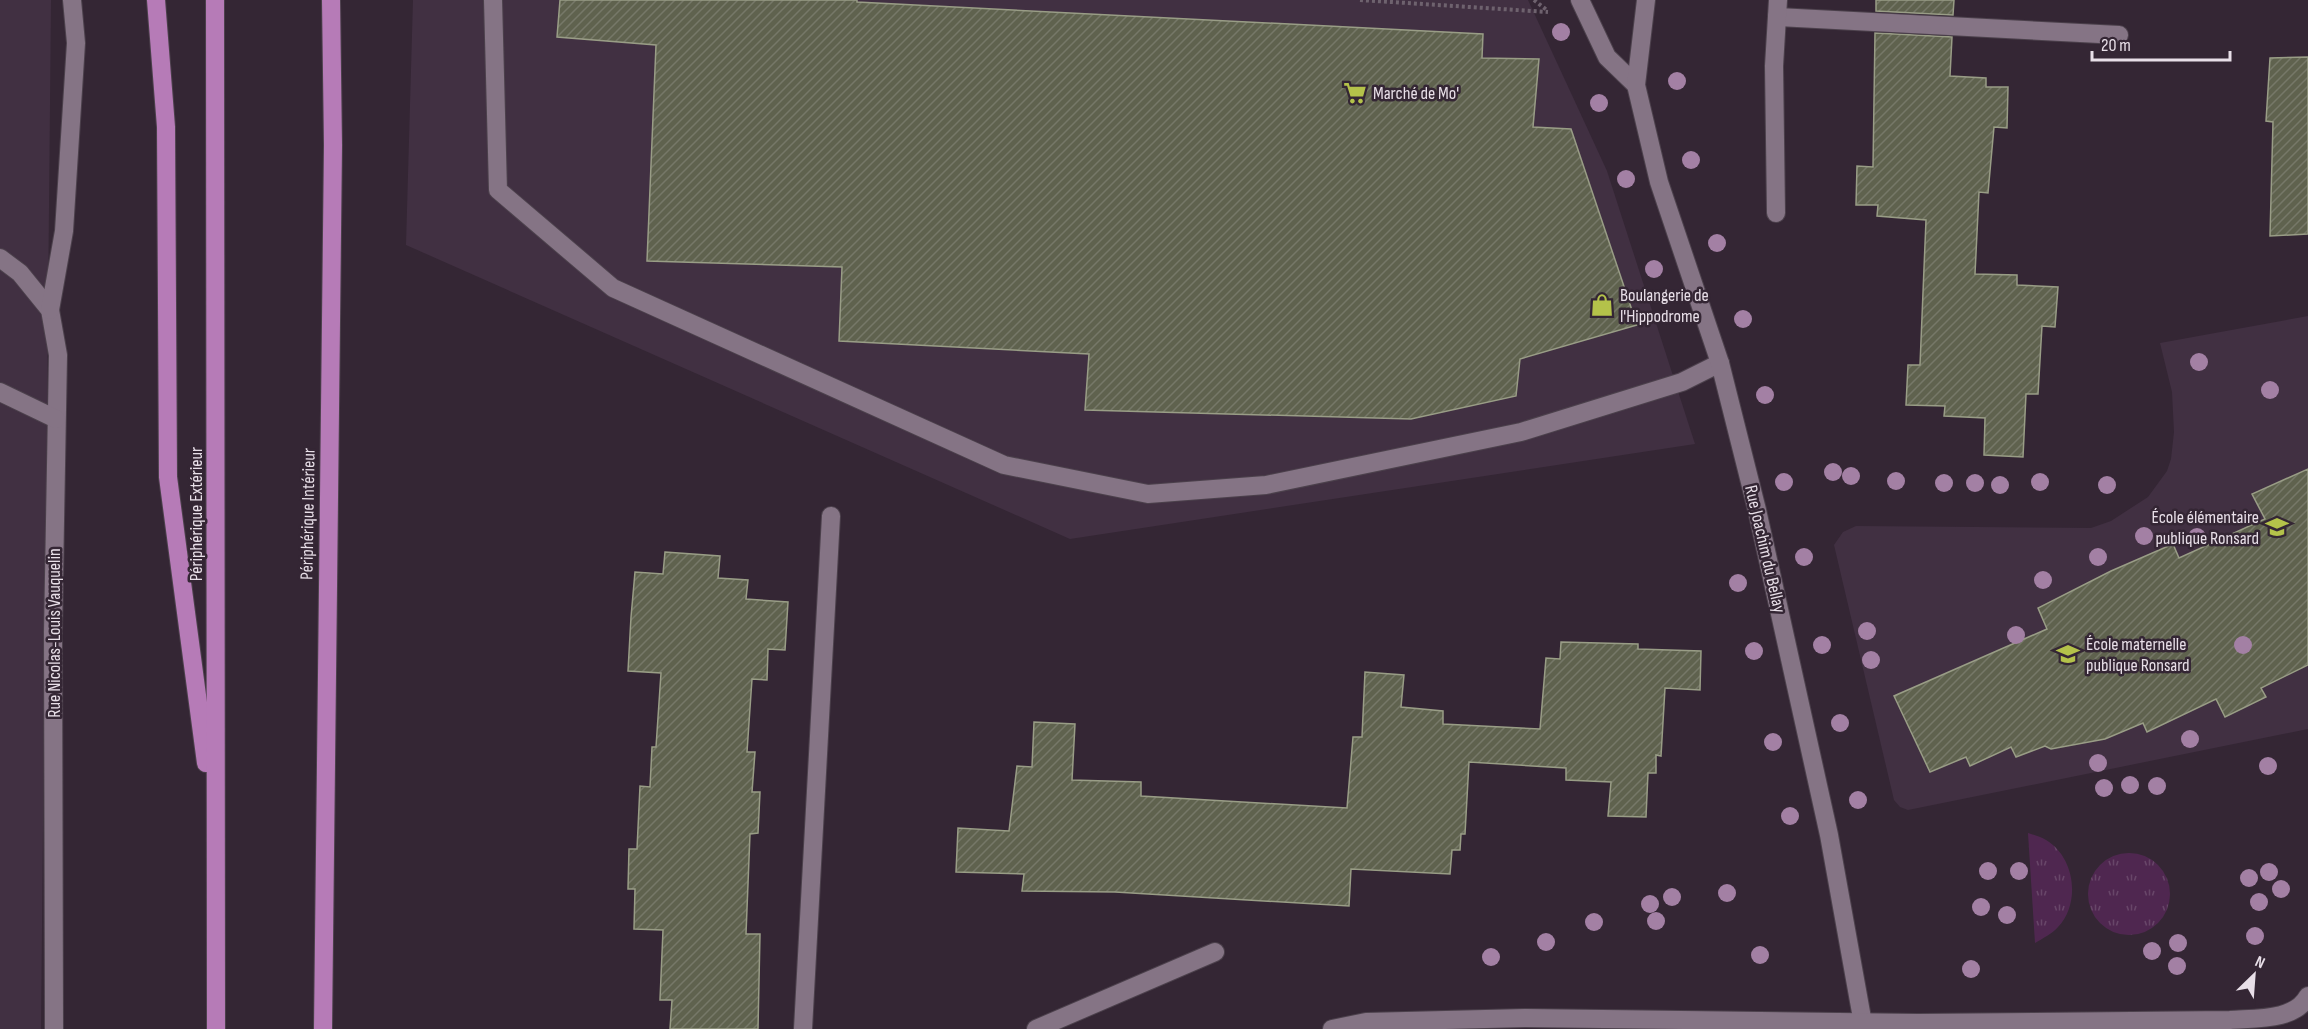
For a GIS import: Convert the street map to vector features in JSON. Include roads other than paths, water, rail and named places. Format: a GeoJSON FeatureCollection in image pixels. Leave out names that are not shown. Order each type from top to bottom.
{"type":"FeatureCollection","features":[{"type":"Feature","properties":{"kind":"highway"},"geometry":{"type":"LineString","coordinates":[[156,0],[166,127],[168,477],[215,832]]}},
{"type":"Feature","properties":{"kind":"highway","name":"Périphérique Extérieur"},"geometry":{"type":"LineString","coordinates":[[215,0],[216,1029]]}},
{"type":"Feature","properties":{"kind":"highway","name":"Périphérique Intérieur"},"geometry":{"type":"LineString","coordinates":[[323,1029],[333,145],[331,0]]}},
{"type":"Feature","properties":{"kind":"highway"},"geometry":{"type":"LineString","coordinates":[[333,145],[343,0]]}},
{"type":"Feature","properties":{"kind":"street"},"geometry":{"type":"LineString","coordinates":[[50,309],[64,231],[76,43],[72,0]]}},
{"type":"Feature","properties":{"kind":"street"},"geometry":{"type":"LineString","coordinates":[[493,0],[498,190],[613,288],[1004,465],[1148,494],[1266,485],[1521,432],[1671,386],[1695,377],[1720,363]]}},
{"type":"Feature","properties":{"kind":"street"},"geometry":{"type":"LineString","coordinates":[[1580,0],[1607,57],[1636,85]]}},
{"type":"Feature","properties":{"kind":"street","name":"Rue Joachim du Bellay"},"geometry":{"type":"LineString","coordinates":[[1646,0],[1636,85],[1659,182],[1720,363],[1757,510],[1829,835],[1864,1025]]}},
{"type":"Feature","properties":{"kind":"street"},"geometry":{"type":"LineString","coordinates":[[1776,213],[1774,66],[1777,8],[2120,35]]}},
{"type":"Feature","properties":{"kind":"street","name":"Rue Nicolas-Louis Vauquelin"},"geometry":{"type":"LineString","coordinates":[[0,258],[20,273],[50,309],[58,355],[53,632],[54,1029]]}},
{"type":"Feature","properties":{"kind":"street"},"geometry":{"type":"LineString","coordinates":[[0,392],[56,419]]}},
{"type":"Feature","properties":{"kind":"street"},"geometry":{"type":"LineString","coordinates":[[803,1029],[831,516]]}},
{"type":"Feature","properties":{"kind":"street"},"geometry":{"type":"LineString","coordinates":[[1036,1029],[1215,952]]}},
{"type":"Feature","properties":{"kind":"street"},"geometry":{"type":"LineString","coordinates":[[1332,1029],[1366,1022],[1525,1018],[1864,1025],[2230,1020],[2282,1016],[2307,1002]]}},
{"type":"Feature","properties":{"kind":"place","name":"Marché de Mo'"},"geometry":{"type":"Point","coordinates":[1355,93]}},
{"type":"Feature","properties":{"kind":"place","name":"Boulangerie de l'Hippodrome"},"geometry":{"type":"Point","coordinates":[1602,305]}},
{"type":"Feature","properties":{"kind":"place","name":"École élémentaire publique Ronsard"},"geometry":{"type":"Point","coordinates":[2277,527]}},
{"type":"Feature","properties":{"kind":"place","name":"École maternelle publique Ronsard"},"geometry":{"type":"Point","coordinates":[2068,654]}}]}
